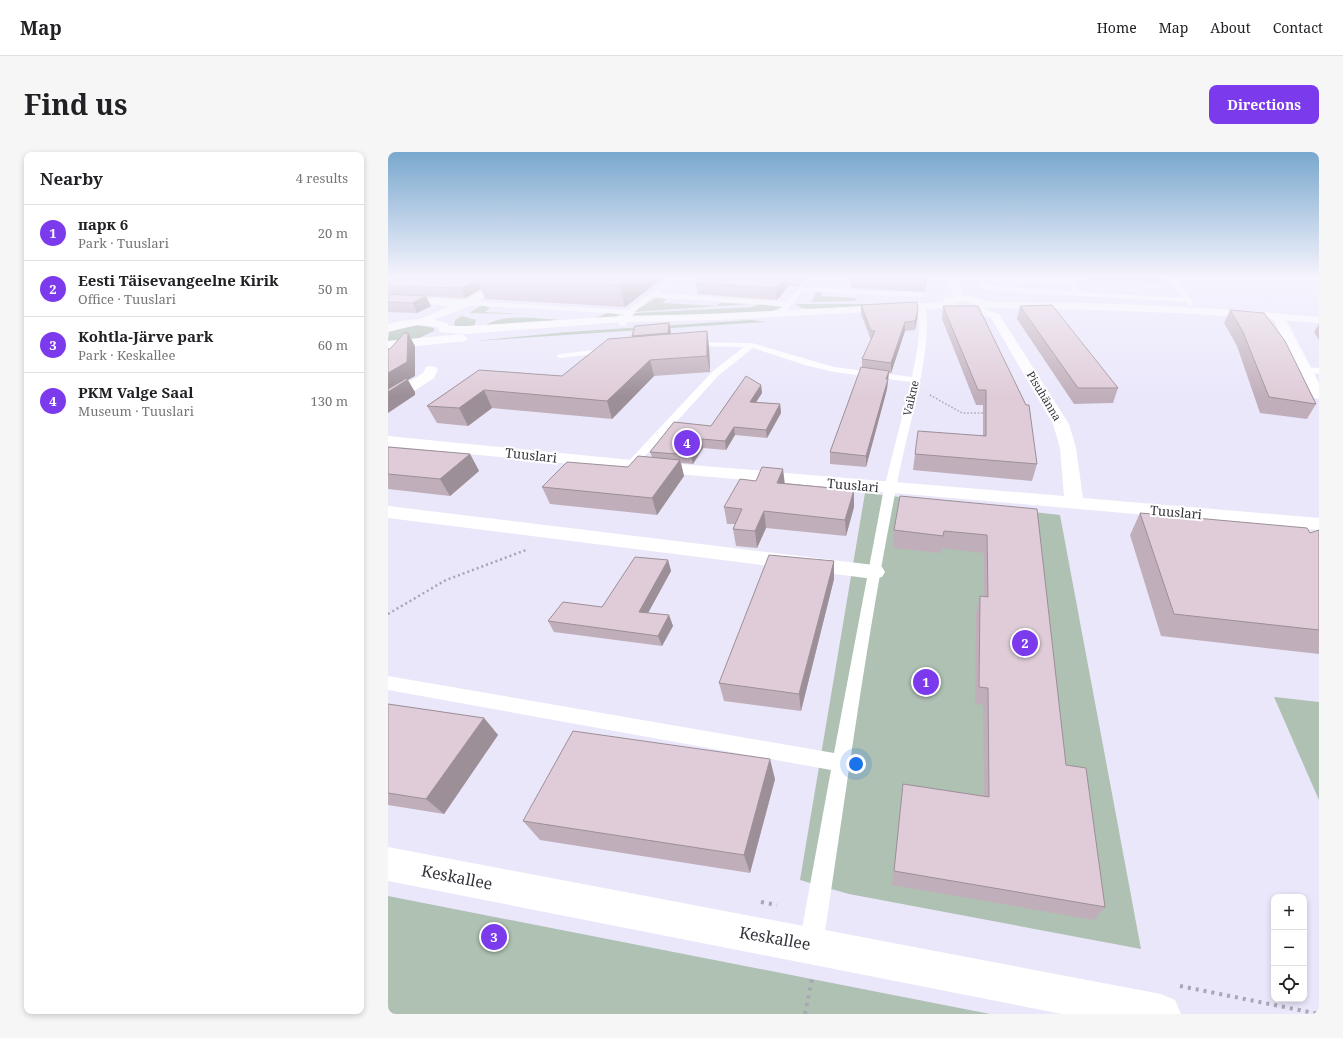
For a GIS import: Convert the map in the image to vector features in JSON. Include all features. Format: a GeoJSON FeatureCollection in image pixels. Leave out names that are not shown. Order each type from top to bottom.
{"type":"FeatureCollection","features":[{"type":"Feature","properties":{"kind":"street"},"geometry":{"type":"LineString","coordinates":[[422,322],[436,316]]}},
{"type":"Feature","properties":{"kind":"street"},"geometry":{"type":"LineString","coordinates":[[423,341],[434,337],[455,316]]}},
{"type":"Feature","properties":{"kind":"street"},"geometry":{"type":"LineString","coordinates":[[388,328],[394,324],[422,322],[438,323],[443,327],[466,330],[624,319],[728,316]]}},
{"type":"Feature","properties":{"kind":"street","name":"Pisuhänna"},"geometry":{"type":"LineString","coordinates":[[995,316],[1061,424],[1068,448],[1074,502]]}},
{"type":"Feature","properties":{"kind":"street"},"geometry":{"type":"LineString","coordinates":[[1278,316],[1304,370],[1319,395]]}},
{"type":"Feature","properties":{"kind":"street"},"geometry":{"type":"LineString","coordinates":[[1280,316],[1319,320]]}},
{"type":"Feature","properties":{"kind":"street"},"geometry":{"type":"LineString","coordinates":[[388,345],[624,319]]}},
{"type":"Feature","properties":{"kind":"street"},"geometry":{"type":"LineString","coordinates":[[388,350],[404,344]]}},
{"type":"Feature","properties":{"kind":"street"},"geometry":{"type":"LineString","coordinates":[[388,402],[429,375],[431,370]]}},
{"type":"Feature","properties":{"kind":"street","name":"Tuuslari"},"geometry":{"type":"LineString","coordinates":[[388,441],[631,465],[1319,524]]}},
{"type":"Feature","properties":{"kind":"street"},"geometry":{"type":"LineString","coordinates":[[388,512],[874,572]]}},
{"type":"Feature","properties":{"kind":"street","name":"Keskallee"},"geometry":{"type":"LineString","coordinates":[[388,864],[1161,1014]]}},
{"type":"Feature","properties":{"kind":"lane"},"geometry":{"type":"LineString","coordinates":[[595,316],[624,319],[627,316]]}},
{"type":"Feature","properties":{"kind":"lane","name":"Vaikne"},"geometry":{"type":"LineString","coordinates":[[811,945],[874,572],[890,488],[915,383],[922,342],[923,316]]}},
{"type":"Feature","properties":{"kind":"lane"},"geometry":{"type":"LineString","coordinates":[[685,345],[752,345],[770,348],[808,363],[842,371],[915,383]]}},
{"type":"Feature","properties":{"kind":"lane"},"geometry":{"type":"LineString","coordinates":[[631,465],[716,373],[752,345]]}},
{"type":"Feature","properties":{"kind":"lane"},"geometry":{"type":"LineString","coordinates":[[560,356],[616,350]]}},
{"type":"Feature","properties":{"kind":"lane"},"geometry":{"type":"LineString","coordinates":[[1304,370],[1319,372]]}},
{"type":"Feature","properties":{"kind":"lane"},"geometry":{"type":"LineString","coordinates":[[388,682],[842,763]]}},
{"type":"Feature","properties":{"kind":"path"},"geometry":{"type":"LineString","coordinates":[[915,383],[962,413],[985,413]]}},
{"type":"Feature","properties":{"kind":"path"},"geometry":{"type":"LineString","coordinates":[[388,614],[446,580],[528,549]]}},
{"type":"Feature","properties":{"kind":"green space"},"geometry":{"type":"Polygon","coordinates":[[[463,316],[476,320],[474,326],[458,327],[454,325],[455,320],[463,316]]]}},
{"type":"Feature","properties":{"kind":"green space"},"geometry":{"type":"Polygon","coordinates":[[[598,316],[617,316],[604,320],[481,328],[494,321],[510,318],[578,320],[598,316]]]}},
{"type":"Feature","properties":{"kind":"green space"},"geometry":{"type":"Polygon","coordinates":[[[751,320],[765,322],[475,341],[567,332],[751,320]]]}},
{"type":"Feature","properties":{"kind":"green space"},"geometry":{"type":"Polygon","coordinates":[[[419,325],[434,328],[434,331],[417,339],[388,341],[389,331],[419,325]]]}},
{"type":"Feature","properties":{"kind":"green space"},"geometry":{"type":"Polygon","coordinates":[[[865,493],[1060,515],[1141,949],[849,894],[800,880],[865,493]]]}},
{"type":"Feature","properties":{"kind":"green space"},"geometry":{"type":"Polygon","coordinates":[[[1274,697],[1319,702],[1319,800],[1274,697]]]}},
{"type":"Feature","properties":{"kind":"green space"},"geometry":{"type":"Polygon","coordinates":[[[388,896],[990,1014],[388,1014],[388,896]]]}},
{"type":"Feature","properties":{"kind":"building"},"geometry":{"type":"Polygon","coordinates":[[[865,316],[916,316],[915,321],[905,322],[891,363],[862,359],[875,331],[871,331],[865,316]]]}},
{"type":"Feature","properties":{"kind":"building"},"geometry":{"type":"Polygon","coordinates":[[[947,316],[983,316],[1026,405],[1029,405],[1037,464],[915,454],[918,431],[986,436],[986,390],[978,390],[947,316]]]}},
{"type":"Feature","properties":{"kind":"building"},"geometry":{"type":"Polygon","coordinates":[[[1027,316],[1061,316],[1118,388],[1078,388],[1027,316]]]}},
{"type":"Feature","properties":{"kind":"building"},"geometry":{"type":"Polygon","coordinates":[[[1234,316],[1266,316],[1285,341],[1316,404],[1269,397],[1243,332],[1234,316]]]}},
{"type":"Feature","properties":{"kind":"building"},"geometry":{"type":"Polygon","coordinates":[[[669,323],[668,333],[632,336],[635,326],[669,323]]]}},
{"type":"Feature","properties":{"kind":"building"},"geometry":{"type":"Polygon","coordinates":[[[707,331],[707,356],[650,360],[607,401],[484,390],[459,408],[427,406],[479,370],[562,376],[608,339],[707,331]]]}},
{"type":"Feature","properties":{"kind":"building"},"geometry":{"type":"Polygon","coordinates":[[[404,333],[408,333],[407,362],[388,373],[388,349],[390,349],[404,333]]]}},
{"type":"Feature","properties":{"kind":"building"},"geometry":{"type":"Polygon","coordinates":[[[861,367],[889,371],[866,456],[830,452],[861,367]]]}},
{"type":"Feature","properties":{"kind":"building"},"geometry":{"type":"Polygon","coordinates":[[[746,376],[761,385],[750,402],[780,404],[766,430],[734,427],[725,441],[702,439],[691,455],[650,452],[674,422],[711,426],[746,376]]]}},
{"type":"Feature","properties":{"kind":"building"},"geometry":{"type":"Polygon","coordinates":[[[407,378],[407,380],[388,392],[388,389],[407,378]]]}},
{"type":"Feature","properties":{"kind":"building"},"geometry":{"type":"Polygon","coordinates":[[[388,447],[470,454],[440,479],[388,474],[388,447]]]}},
{"type":"Feature","properties":{"kind":"building"},"geometry":{"type":"Polygon","coordinates":[[[638,456],[680,460],[652,498],[542,487],[567,462],[628,467],[638,456]]]}},
{"type":"Feature","properties":{"kind":"building"},"geometry":{"type":"Polygon","coordinates":[[[762,467],[783,469],[777,483],[854,490],[845,520],[764,511],[755,531],[733,529],[742,509],[724,507],[740,479],[756,481],[762,467]]]}},
{"type":"Feature","properties":{"kind":"building"},"geometry":{"type":"Polygon","coordinates":[[[900,496],[1037,509],[1066,765],[1086,768],[1105,907],[894,871],[903,784],[989,797],[988,688],[979,687],[980,596],[988,597],[987,535],[944,531],[943,536],[894,530],[900,496]]]}},
{"type":"Feature","properties":{"kind":"building"},"geometry":{"type":"Polygon","coordinates":[[[1140,513],[1307,528],[1310,533],[1319,530],[1319,630],[1174,614],[1140,513]]]}},
{"type":"Feature","properties":{"kind":"building"},"geometry":{"type":"Polygon","coordinates":[[[769,555],[834,561],[799,694],[719,683],[769,555]]]}},
{"type":"Feature","properties":{"kind":"building"},"geometry":{"type":"Polygon","coordinates":[[[635,557],[668,560],[639,612],[669,615],[658,636],[548,621],[563,602],[602,607],[635,557]]]}},
{"type":"Feature","properties":{"kind":"building"},"geometry":{"type":"Polygon","coordinates":[[[388,704],[484,718],[426,799],[388,793],[388,704]]]}},
{"type":"Feature","properties":{"kind":"building"},"geometry":{"type":"Polygon","coordinates":[[[573,731],[770,759],[744,855],[523,821],[573,731]]]}},
{"type":"Feature","properties":{"kind":"place","name":"PKM Valge Saal"},"geometry":{"type":"Point","coordinates":[687,443]}},
{"type":"Feature","properties":{"kind":"place","name":"Eesti Täisevangeelne Kirik"},"geometry":{"type":"Point","coordinates":[1025,643]}},
{"type":"Feature","properties":{"kind":"place","name":"парк 6"},"geometry":{"type":"Point","coordinates":[926,682]}},
{"type":"Feature","properties":{"kind":"place","name":"Kohtla-Järve park"},"geometry":{"type":"Point","coordinates":[494,937]}}]}
